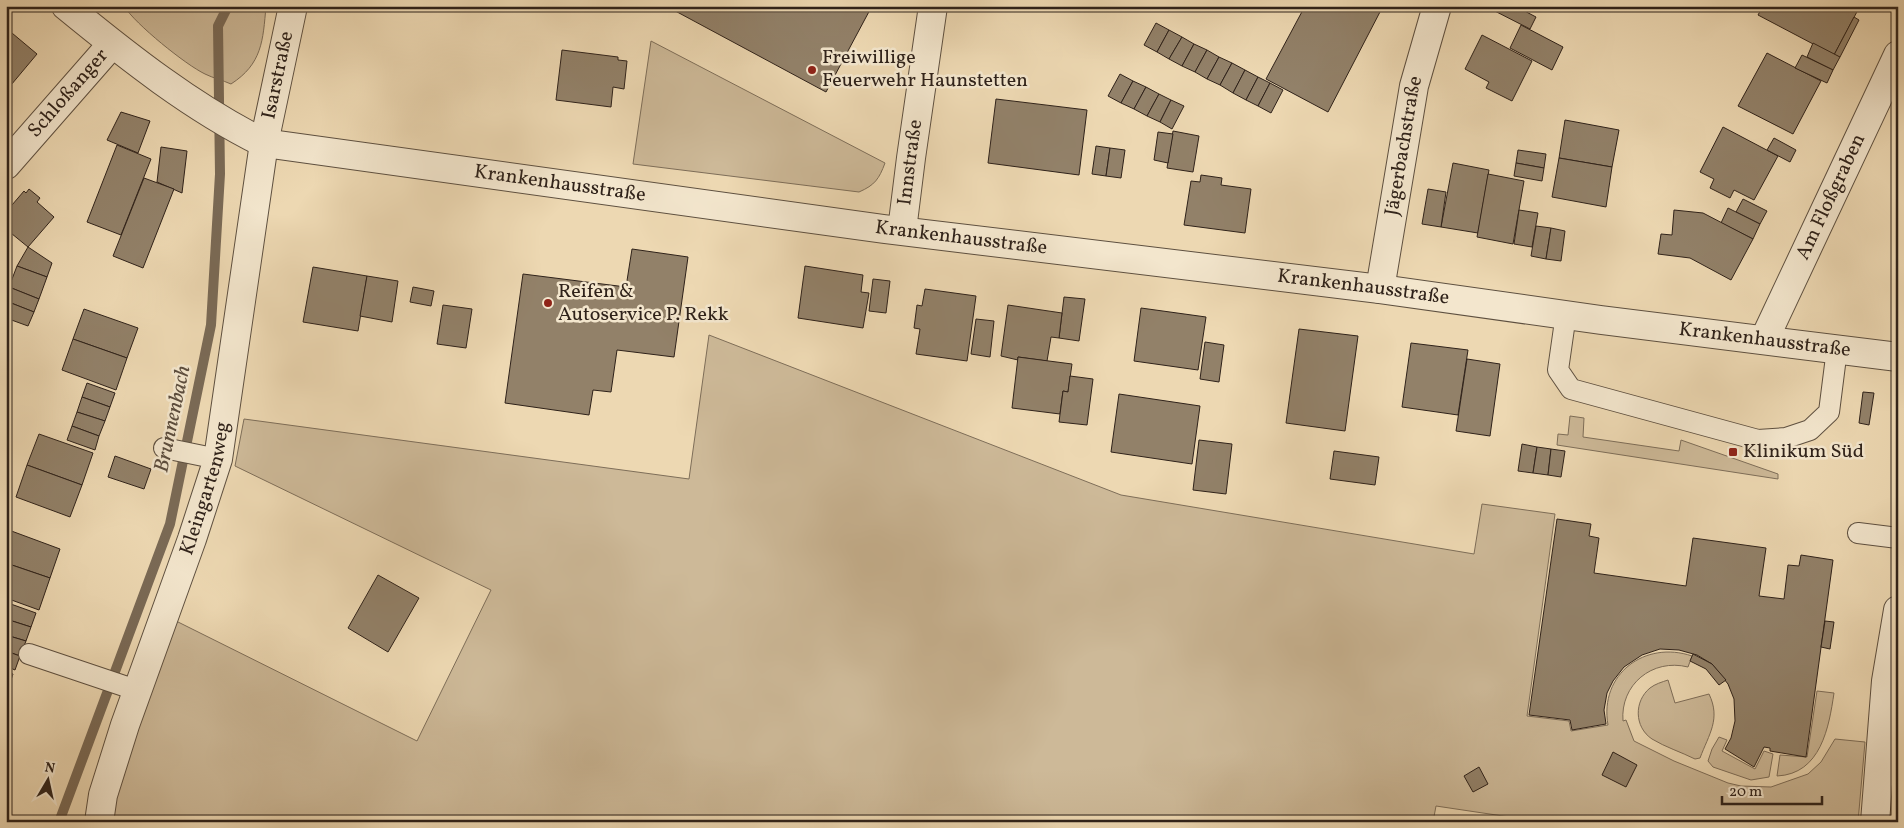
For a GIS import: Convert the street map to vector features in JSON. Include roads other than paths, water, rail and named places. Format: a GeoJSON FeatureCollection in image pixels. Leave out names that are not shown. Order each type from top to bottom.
{"type":"FeatureCollection","features":[{"type":"Feature","properties":{"kind":"street","name":"Krankenhausstraße"},"geometry":{"type":"LineString","coordinates":[[66,6],[119,50],[231,127],[264,143],[902,230],[1380,289],[1898,357]]}},
{"type":"Feature","properties":{"kind":"street","name":"Isarstraße"},"geometry":{"type":"LineString","coordinates":[[264,143],[293,6]]}},
{"type":"Feature","properties":{"kind":"street","name":"Innstraße"},"geometry":{"type":"LineString","coordinates":[[902,230],[933,6]]}},
{"type":"Feature","properties":{"kind":"street","name":"Jägerbachstraße"},"geometry":{"type":"LineString","coordinates":[[1380,289],[1414,86],[1437,6]]}},
{"type":"Feature","properties":{"kind":"street","name":"Schloßanger"},"geometry":{"type":"LineString","coordinates":[[6,165],[119,50]]}},
{"type":"Feature","properties":{"kind":"street","name":"Am Floßgraben"},"geometry":{"type":"LineString","coordinates":[[1764,340],[1898,55]]}},
{"type":"Feature","properties":{"kind":"street","name":"Kleingartenweg"},"geometry":{"type":"LineString","coordinates":[[99,822],[103,795],[132,689],[192,539],[211,458],[264,143]]}},
{"type":"Feature","properties":{"kind":"street"},"geometry":{"type":"LineString","coordinates":[[1875,822],[1886,681],[1898,610]]}},
{"type":"Feature","properties":{"kind":"lane"},"geometry":{"type":"LineString","coordinates":[[1566,314],[1558,370],[1571,389],[1758,440],[1786,438],[1810,430],[1829,412],[1838,349]]}},
{"type":"Feature","properties":{"kind":"lane"},"geometry":{"type":"LineString","coordinates":[[164,448],[211,458]]}},
{"type":"Feature","properties":{"kind":"lane"},"geometry":{"type":"LineString","coordinates":[[1858,533],[1898,538]]}},
{"type":"Feature","properties":{"kind":"lane"},"geometry":{"type":"LineString","coordinates":[[29,654],[132,689]]}},
{"type":"Feature","properties":{"kind":"waterway","name":"Brunnenbach"},"geometry":{"type":"LineString","coordinates":[[59,822],[170,524],[211,325],[220,174],[218,26],[228,6]]}},
{"type":"Feature","properties":{"kind":"place","name":"Freiwillige Feuerwehr Haunstetten"},"geometry":{"type":"Point","coordinates":[812,70]}},
{"type":"Feature","properties":{"kind":"place","name":"Reifen & Autoservice P. Rekk"},"geometry":{"type":"Point","coordinates":[548,303]}},
{"type":"Feature","properties":{"kind":"place","name":"Klinikum Süd"},"geometry":{"type":"Point","coordinates":[1733,452]}}]}
